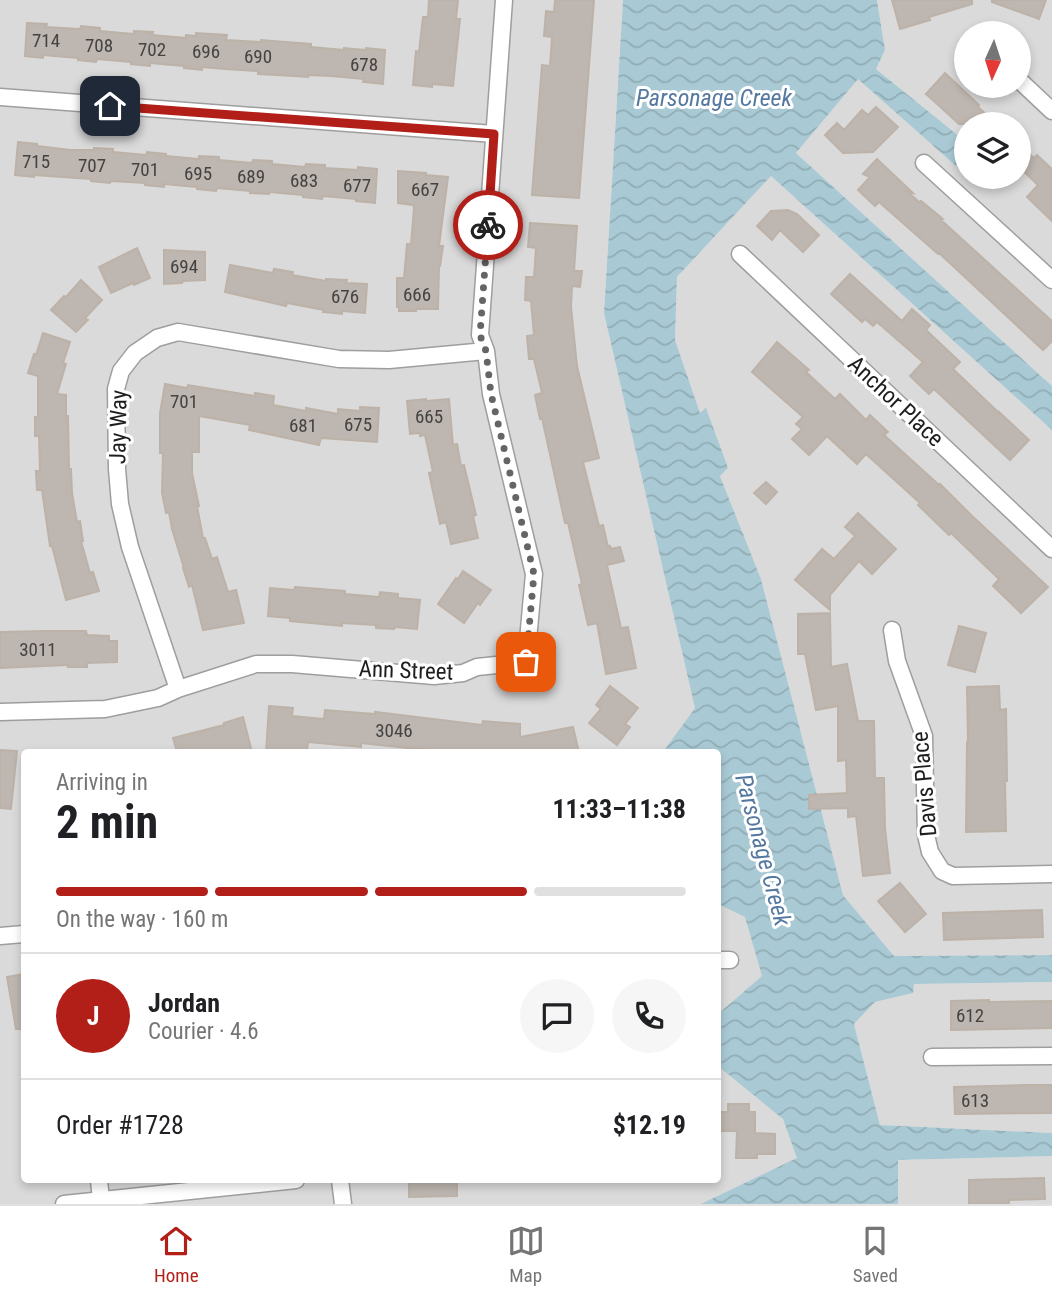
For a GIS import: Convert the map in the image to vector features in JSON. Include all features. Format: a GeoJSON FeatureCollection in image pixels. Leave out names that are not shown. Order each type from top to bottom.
{"type":"FeatureCollection","features":[{"type":"Feature","properties":{"kind":"street","name":"Ann Street"},"geometry":{"type":"LineString","coordinates":[[0,712],[105,709],[158,698],[256,664],[292,664],[435,676],[463,673],[477,667],[526,662],[534,574],[491,394],[486,351],[480,335],[504,0]]}},
{"type":"Feature","properties":{"kind":"street"},"geometry":{"type":"LineString","coordinates":[[1031,91],[1052,111]]}},
{"type":"Feature","properties":{"kind":"street"},"geometry":{"type":"LineString","coordinates":[[0,97],[494,134]]}},
{"type":"Feature","properties":{"kind":"street"},"geometry":{"type":"LineString","coordinates":[[924,163],[1052,280]]}},
{"type":"Feature","properties":{"kind":"street","name":"Anchor Place"},"geometry":{"type":"LineString","coordinates":[[740,254],[1052,549]]}},
{"type":"Feature","properties":{"kind":"street","name":"Jay Way"},"geometry":{"type":"LineString","coordinates":[[178,689],[130,547],[120,504],[116,389],[121,371],[135,353],[157,338],[178,332],[339,359],[388,360],[486,351]]}},
{"type":"Feature","properties":{"kind":"street","name":"Davis Place"},"geometry":{"type":"LineString","coordinates":[[892,629],[897,661],[923,736],[926,835],[930,852],[936,862],[942,871],[953,876],[1052,874]]}},
{"type":"Feature","properties":{"kind":"street"},"geometry":{"type":"LineString","coordinates":[[0,936],[21,933]]}},
{"type":"Feature","properties":{"kind":"street"},"geometry":{"type":"LineString","coordinates":[[932,1057],[1052,1056]]}},
{"type":"Feature","properties":{"kind":"street"},"geometry":{"type":"LineString","coordinates":[[99,1183],[101,1200]]}},
{"type":"Feature","properties":{"kind":"street"},"geometry":{"type":"LineString","coordinates":[[164,1194],[173,1183]]}},
{"type":"Feature","properties":{"kind":"street"},"geometry":{"type":"LineString","coordinates":[[64,1204],[268,1183]]}},
{"type":"Feature","properties":{"kind":"street"},"geometry":{"type":"LineString","coordinates":[[340,1183],[343,1204]]}},
{"type":"Feature","properties":{"kind":"shaded area"},"geometry":{"type":"Polygon","coordinates":[[[0,0],[623,0],[604,313],[706,749],[21,749],[21,1183],[721,1183],[721,801],[832,1204],[0,1204],[0,0]]]}},
{"type":"Feature","properties":{"kind":"shaded area"},"geometry":{"type":"Polygon","coordinates":[[[877,0],[1052,0],[1052,386],[796,153],[858,78],[954,164],[954,189],[1031,189],[1031,112],[954,112],[954,132],[875,68],[885,50],[877,0]]]}},
{"type":"Feature","properties":{"kind":"shaded area"},"geometry":{"type":"Polygon","coordinates":[[[771,176],[1052,430],[1052,955],[894,956],[843,895],[761,579],[720,476],[705,409],[700,413],[675,340],[677,277],[771,176]]]}},
{"type":"Feature","properties":{"kind":"shaded area"},"geometry":{"type":"Polygon","coordinates":[[[1052,982],[1052,1133],[880,1125],[854,1024],[875,1002],[913,993],[914,984],[1052,982]]]}},
{"type":"Feature","properties":{"kind":"shaded area"},"geometry":{"type":"Polygon","coordinates":[[[1052,1156],[1052,1204],[898,1204],[898,1160],[1052,1156]]]}},
{"type":"Feature","properties":{"kind":"water","name":"Parsonage Creek"},"geometry":{"type":"Polygon","coordinates":[[[623,0],[877,0],[885,50],[876,69],[954,132],[954,164],[858,79],[796,153],[1052,386],[1052,430],[771,176],[677,277],[675,340],[700,413],[706,408],[728,468],[720,476],[761,579],[843,895],[894,956],[1052,955],[1052,982],[914,984],[913,993],[875,1002],[854,1024],[880,1125],[1052,1133],[1052,1156],[898,1160],[898,1204],[701,1204],[797,1158],[783,1119],[721,1068],[721,1011],[762,976],[745,917],[721,905],[721,749],[665,749],[695,708],[604,313],[623,0]]]}},
{"type":"Feature","properties":{"kind":"building"},"geometry":{"type":"Polygon","coordinates":[[[429,0],[458,0],[456,19],[460,19],[453,86],[413,85],[416,51],[419,52],[423,17],[428,17],[429,0]]]}},
{"type":"Feature","properties":{"kind":"building"},"geometry":{"type":"Polygon","coordinates":[[[555,0],[594,0],[579,198],[532,195],[542,65],[550,66],[552,37],[544,36],[546,11],[554,12],[555,0]]]}},
{"type":"Feature","properties":{"kind":"building"},"geometry":{"type":"Polygon","coordinates":[[[892,0],[972,0],[972,4],[900,29],[892,0]]]}},
{"type":"Feature","properties":{"kind":"building"},"geometry":{"type":"Polygon","coordinates":[[[992,0],[1046,0],[1039,19],[992,0]]]}},
{"type":"Feature","properties":{"kind":"building"},"geometry":{"type":"Polygon","coordinates":[[[27,23],[80,29],[81,26],[100,28],[100,31],[134,34],[134,31],[153,32],[152,35],[186,38],[186,35],[196,36],[196,33],[227,35],[226,40],[311,44],[311,47],[344,50],[385,50],[383,84],[331,76],[258,74],[258,71],[202,67],[202,70],[150,63],[150,66],[97,59],[96,62],[43,55],[43,58],[25,56],[27,23]]]}},
{"type":"Feature","properties":{"kind":"building"},"geometry":{"type":"Polygon","coordinates":[[[945,73],[954,81],[954,98],[972,98],[984,112],[954,112],[954,119],[926,94],[945,73]]]}},
{"type":"Feature","properties":{"kind":"building"},"geometry":{"type":"Polygon","coordinates":[[[876,107],[898,127],[873,152],[843,153],[825,135],[837,123],[844,130],[862,110],[868,115],[876,107]]]}},
{"type":"Feature","properties":{"kind":"building"},"geometry":{"type":"Polygon","coordinates":[[[18,142],[71,150],[113,149],[113,152],[146,155],[147,152],[199,159],[199,156],[219,157],[219,160],[252,163],[253,160],[272,161],[272,164],[305,167],[306,164],[325,165],[325,168],[377,169],[375,203],[323,196],[322,199],[269,192],[250,193],[217,188],[216,191],[164,184],[164,187],[145,183],[110,183],[91,179],[15,175],[18,142]]]}},
{"type":"Feature","properties":{"kind":"building"},"geometry":{"type":"Polygon","coordinates":[[[1031,155],[1034,158],[1037,155],[1052,169],[1052,221],[1027,197],[1038,185],[1031,178],[1031,155]]]}},
{"type":"Feature","properties":{"kind":"building"},"geometry":{"type":"Polygon","coordinates":[[[877,159],[913,193],[908,192],[943,219],[941,220],[1052,321],[1052,341],[1043,350],[939,253],[879,202],[875,206],[858,190],[870,177],[863,174],[877,159]]]}},
{"type":"Feature","properties":{"kind":"building"},"geometry":{"type":"Polygon","coordinates":[[[398,171],[448,177],[439,246],[443,246],[439,266],[438,309],[399,311],[397,307],[397,278],[404,278],[407,244],[411,244],[414,208],[413,205],[398,203],[398,171]]]}},
{"type":"Feature","properties":{"kind":"building"},"geometry":{"type":"Polygon","coordinates":[[[788,210],[797,214],[819,235],[803,252],[780,230],[772,240],[757,226],[771,211],[788,210]]]}},
{"type":"Feature","properties":{"kind":"building"},"geometry":{"type":"Polygon","coordinates":[[[530,223],[577,226],[574,271],[582,271],[580,287],[572,286],[571,307],[577,366],[599,458],[583,462],[599,526],[603,525],[608,547],[620,547],[624,561],[607,565],[621,628],[628,627],[636,668],[606,674],[597,623],[588,625],[568,523],[565,523],[535,395],[542,393],[534,359],[529,359],[527,336],[534,335],[531,301],[525,300],[526,277],[534,277],[536,248],[528,247],[530,223]]]}},
{"type":"Feature","properties":{"kind":"building"},"geometry":{"type":"Polygon","coordinates":[[[137,248],[150,278],[111,293],[99,267],[137,248]]]}},
{"type":"Feature","properties":{"kind":"building"},"geometry":{"type":"Polygon","coordinates":[[[164,250],[205,252],[205,280],[164,284],[164,250]]]}},
{"type":"Feature","properties":{"kind":"building"},"geometry":{"type":"Polygon","coordinates":[[[230,265],[273,273],[274,269],[293,272],[292,275],[326,281],[347,280],[346,283],[367,284],[365,313],[323,312],[324,310],[287,303],[286,306],[225,292],[230,265]]]}},
{"type":"Feature","properties":{"kind":"building"},"geometry":{"type":"Polygon","coordinates":[[[850,274],[902,321],[912,309],[930,325],[926,330],[960,362],[953,369],[1029,440],[1010,460],[934,389],[929,394],[910,376],[923,362],[877,322],[873,326],[865,319],[862,322],[831,294],[850,274]]]}},
{"type":"Feature","properties":{"kind":"building"},"geometry":{"type":"Polygon","coordinates":[[[81,280],[102,300],[76,332],[51,310],[81,280]]]}},
{"type":"Feature","properties":{"kind":"building"},"geometry":{"type":"Polygon","coordinates":[[[43,333],[70,342],[57,394],[66,395],[72,493],[77,522],[80,521],[81,541],[90,573],[93,572],[99,591],[66,600],[50,546],[42,490],[37,490],[36,471],[40,471],[39,436],[35,436],[38,376],[28,373],[43,333]]]}},
{"type":"Feature","properties":{"kind":"building"},"geometry":{"type":"Polygon","coordinates":[[[777,342],[809,370],[806,372],[835,399],[840,394],[866,420],[870,415],[888,432],[884,435],[940,484],[1048,587],[1021,613],[993,586],[999,579],[951,533],[949,535],[918,505],[920,503],[866,454],[857,464],[827,436],[809,455],[792,439],[802,429],[796,424],[803,417],[752,372],[777,342]]]}},
{"type":"Feature","properties":{"kind":"building"},"geometry":{"type":"Polygon","coordinates":[[[165,384],[274,396],[273,405],[306,411],[306,408],[338,414],[338,409],[360,411],[360,407],[379,408],[377,442],[321,438],[319,445],[249,430],[250,425],[199,416],[199,452],[192,452],[192,473],[203,538],[212,559],[217,557],[228,592],[236,590],[244,623],[203,630],[192,585],[189,587],[162,493],[160,413],[165,384]]]}},
{"type":"Feature","properties":{"kind":"building"},"geometry":{"type":"Polygon","coordinates":[[[449,399],[453,445],[457,444],[461,466],[464,465],[476,515],[473,516],[478,538],[451,544],[446,522],[440,524],[429,473],[433,472],[425,435],[410,434],[407,401],[449,399]]]}},
{"type":"Feature","properties":{"kind":"building"},"geometry":{"type":"Polygon","coordinates":[[[766,482],[777,492],[766,504],[754,493],[766,482]]]}},
{"type":"Feature","properties":{"kind":"building"},"geometry":{"type":"Polygon","coordinates":[[[858,513],[896,549],[872,574],[859,561],[830,595],[830,610],[795,580],[822,549],[834,559],[855,536],[845,527],[858,513]]]}},
{"type":"Feature","properties":{"kind":"building"},"geometry":{"type":"Polygon","coordinates":[[[463,571],[491,590],[464,623],[438,604],[463,571]]]}},
{"type":"Feature","properties":{"kind":"building"},"geometry":{"type":"Polygon","coordinates":[[[295,587],[379,597],[380,592],[398,594],[398,598],[420,600],[417,629],[376,628],[376,625],[342,623],[342,626],[268,616],[270,588],[294,590],[295,587]]]}},
{"type":"Feature","properties":{"kind":"building"},"geometry":{"type":"Polygon","coordinates":[[[830,613],[831,667],[847,664],[858,721],[874,721],[875,778],[884,778],[885,828],[890,873],[863,876],[856,816],[848,817],[848,808],[809,809],[809,795],[847,793],[846,760],[838,761],[838,706],[816,710],[805,654],[798,654],[798,614],[830,613]]]}},
{"type":"Feature","properties":{"kind":"building"},"geometry":{"type":"Polygon","coordinates":[[[959,626],[986,633],[975,672],[948,665],[959,626]]]}},
{"type":"Feature","properties":{"kind":"building"},"geometry":{"type":"Polygon","coordinates":[[[86,631],[87,635],[109,636],[109,641],[117,641],[117,662],[87,663],[87,667],[68,665],[0,668],[0,632],[86,631]]]}},
{"type":"Feature","properties":{"kind":"building"},"geometry":{"type":"Polygon","coordinates":[[[610,686],[638,708],[625,724],[630,727],[617,745],[589,723],[601,709],[596,705],[610,686]]]}},
{"type":"Feature","properties":{"kind":"building"},"geometry":{"type":"Polygon","coordinates":[[[999,686],[1000,710],[1006,709],[1006,831],[966,832],[967,687],[999,686]]]}},
{"type":"Feature","properties":{"kind":"building"},"geometry":{"type":"Polygon","coordinates":[[[269,706],[293,708],[292,716],[324,719],[325,710],[375,712],[482,725],[483,721],[520,724],[520,737],[573,727],[578,749],[417,749],[361,743],[361,747],[308,742],[307,749],[266,749],[269,706]]]}},
{"type":"Feature","properties":{"kind":"building"},"geometry":{"type":"Polygon","coordinates":[[[243,717],[251,749],[176,749],[173,738],[243,717]]]}},
{"type":"Feature","properties":{"kind":"building"},"geometry":{"type":"Polygon","coordinates":[[[0,750],[17,751],[11,809],[0,808],[0,750]]]}},
{"type":"Feature","properties":{"kind":"building"},"geometry":{"type":"Polygon","coordinates":[[[900,883],[926,914],[905,932],[878,901],[900,883]]]}},
{"type":"Feature","properties":{"kind":"building"},"geometry":{"type":"Polygon","coordinates":[[[1042,910],[1043,937],[944,940],[943,913],[1042,910]]]}},
{"type":"Feature","properties":{"kind":"building"},"geometry":{"type":"Polygon","coordinates":[[[21,975],[21,1029],[16,1029],[7,977],[21,975]]]}},
{"type":"Feature","properties":{"kind":"building"},"geometry":{"type":"Polygon","coordinates":[[[951,1001],[1052,1001],[1052,1028],[951,1030],[951,1001]]]}},
{"type":"Feature","properties":{"kind":"building"},"geometry":{"type":"Polygon","coordinates":[[[1052,1085],[1052,1113],[955,1114],[954,1087],[1052,1085]]]}},
{"type":"Feature","properties":{"kind":"building"},"geometry":{"type":"Polygon","coordinates":[[[728,1104],[749,1104],[749,1112],[755,1112],[755,1133],[775,1134],[775,1154],[757,1154],[757,1158],[736,1158],[737,1131],[721,1131],[721,1112],[728,1112],[728,1104]]]}},
{"type":"Feature","properties":{"kind":"building"},"geometry":{"type":"Polygon","coordinates":[[[1044,1178],[1045,1199],[1009,1200],[1009,1204],[969,1204],[969,1180],[1044,1178]]]}},
{"type":"Feature","properties":{"kind":"building"},"geometry":{"type":"Polygon","coordinates":[[[409,1183],[457,1183],[457,1196],[409,1197],[409,1183]]]}},
{"type":"Feature","properties":{"kind":"way so far"},"geometry":{"type":"LineString","coordinates":[[488,225],[480,335],[486,351],[491,394],[534,574],[526,662]]}},
{"type":"Feature","properties":{"kind":"route"},"geometry":{"type":"LineString","coordinates":[[110,106],[494,134],[488,225]]}}]}
